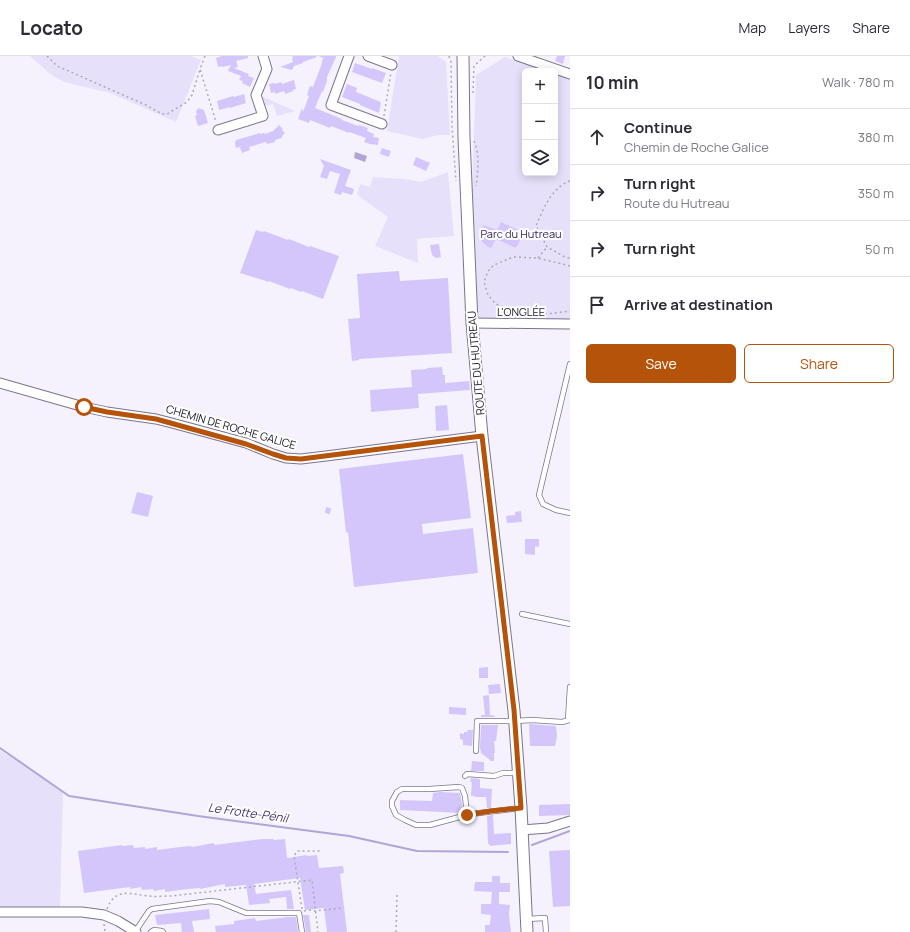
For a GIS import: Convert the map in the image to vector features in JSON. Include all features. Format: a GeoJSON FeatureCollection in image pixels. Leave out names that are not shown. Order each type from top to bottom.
{"type":"FeatureCollection","features":[{"type":"Feature","properties":{"kind":"street"},"geometry":{"type":"LineString","coordinates":[[218,130],[263,116],[256,95],[267,69],[263,56]]}},
{"type":"Feature","properties":{"kind":"street"},"geometry":{"type":"LineString","coordinates":[[349,56],[331,105],[382,124]]}},
{"type":"Feature","properties":{"kind":"street"},"geometry":{"type":"LineString","coordinates":[[368,56],[392,65]]}},
{"type":"Feature","properties":{"kind":"street","name":"ROUTE DU HUTREAU"},"geometry":{"type":"LineString","coordinates":[[464,56],[464,138],[472,323],[482,436],[515,721],[527,932]]}},
{"type":"Feature","properties":{"kind":"street"},"geometry":{"type":"LineString","coordinates":[[518,56],[570,74]]}},
{"type":"Feature","properties":{"kind":"street","name":"L'ONGLÉE"},"geometry":{"type":"LineString","coordinates":[[472,323],[570,324]]}},
{"type":"Feature","properties":{"kind":"street","name":"CHEMIN DE ROCHE GALICE"},"geometry":{"type":"LineString","coordinates":[[0,383],[84,407],[168,422],[246,444],[286,458],[301,459],[482,436]]}},
{"type":"Feature","properties":{"kind":"street"},"geometry":{"type":"LineString","coordinates":[[522,830],[548,828],[570,821]]}},
{"type":"Feature","properties":{"kind":"street"},"geometry":{"type":"LineString","coordinates":[[0,912],[82,912],[104,915],[118,921],[136,932]]}},
{"type":"Feature","properties":{"kind":"lane"},"geometry":{"type":"LineString","coordinates":[[570,364],[539,496],[543,504],[556,510],[570,513]]}},
{"type":"Feature","properties":{"kind":"lane"},"geometry":{"type":"LineString","coordinates":[[522,614],[570,624]]}},
{"type":"Feature","properties":{"kind":"lane"},"geometry":{"type":"LineString","coordinates":[[476,751],[477,720],[532,720],[562,722],[569,720],[570,687]]}},
{"type":"Feature","properties":{"kind":"lane"},"geometry":{"type":"LineString","coordinates":[[465,776],[467,774],[494,776],[518,772]]}},
{"type":"Feature","properties":{"kind":"lane"},"geometry":{"type":"LineString","coordinates":[[467,815],[464,792],[462,788],[459,787],[402,789],[397,792],[392,801],[392,806],[396,815],[416,825],[430,825],[467,815],[521,808]]}},
{"type":"Feature","properties":{"kind":"lane"},"geometry":{"type":"LineString","coordinates":[[136,932],[149,911],[152,909],[210,901],[219,902],[246,913],[300,913],[302,932]]}},
{"type":"Feature","properties":{"kind":"lane"},"geometry":{"type":"LineString","coordinates":[[526,920],[545,918],[546,932]]}},
{"type":"Feature","properties":{"kind":"lane"},"geometry":{"type":"LineString","coordinates":[[151,932],[154,930],[163,932]]}},
{"type":"Feature","properties":{"kind":"path"},"geometry":{"type":"LineString","coordinates":[[47,56],[57,66],[146,105],[162,114],[167,114],[187,102],[192,95],[205,56]]}},
{"type":"Feature","properties":{"kind":"path"},"geometry":{"type":"LineString","coordinates":[[474,71],[474,66],[485,56]]}},
{"type":"Feature","properties":{"kind":"path"},"geometry":{"type":"LineString","coordinates":[[382,124],[392,65]]}},
{"type":"Feature","properties":{"kind":"path"},"geometry":{"type":"LineString","coordinates":[[200,69],[218,130]]}},
{"type":"Feature","properties":{"kind":"path"},"geometry":{"type":"LineString","coordinates":[[570,181],[557,188],[544,208],[536,226],[547,248],[570,258]]}},
{"type":"Feature","properties":{"kind":"path"},"geometry":{"type":"LineString","coordinates":[[538,258],[547,248]]}},
{"type":"Feature","properties":{"kind":"path"},"geometry":{"type":"LineString","coordinates":[[570,266],[538,258],[512,257],[494,265],[488,270],[484,282],[488,295],[496,304],[512,311],[529,314],[547,314],[570,311]]}},
{"type":"Feature","properties":{"kind":"path"},"geometry":{"type":"LineString","coordinates":[[300,913],[302,909],[294,856],[297,851],[320,851]]}},
{"type":"Feature","properties":{"kind":"path"},"geometry":{"type":"LineString","coordinates":[[396,932],[397,895]]}},
{"type":"Feature","properties":{"kind":"path"},"geometry":{"type":"LineString","coordinates":[[300,913],[310,910],[342,908]]}},
{"type":"Feature","properties":{"kind":"green space"},"geometry":{"type":"Polygon","coordinates":[[[30,56],[191,56],[201,60],[176,122],[110,93],[64,82],[50,74],[30,56]]]}},
{"type":"Feature","properties":{"kind":"green space"},"geometry":{"type":"Polygon","coordinates":[[[399,56],[438,56],[446,62],[450,135],[439,135],[422,139],[387,131],[399,56]]]}},
{"type":"Feature","properties":{"kind":"green space","name":"Parc du Hutreau"},"geometry":{"type":"Polygon","coordinates":[[[505,57],[536,68],[522,68],[522,176],[558,176],[558,75],[570,79],[570,321],[477,321],[471,219],[476,75],[505,57]]]}},
{"type":"Feature","properties":{"kind":"green space"},"geometry":{"type":"Polygon","coordinates":[[[261,96],[295,111],[277,116],[273,104],[263,106],[261,96]]]}},
{"type":"Feature","properties":{"kind":"green space"},"geometry":{"type":"Polygon","coordinates":[[[448,172],[454,236],[417,239],[418,263],[375,246],[388,217],[357,195],[360,184],[370,187],[373,177],[404,179],[421,182],[448,172]]]}},
{"type":"Feature","properties":{"kind":"green space"},"geometry":{"type":"Polygon","coordinates":[[[0,751],[19,762],[63,793],[60,909],[0,908],[0,751]]]}},
{"type":"Feature","properties":{"kind":"shaded area"},"geometry":{"type":"Polygon","coordinates":[[[355,152],[367,156],[365,162],[354,158],[355,152]]]}},
{"type":"Feature","properties":{"kind":"building"},"geometry":{"type":"Polygon","coordinates":[[[222,56],[248,56],[248,58],[236,61],[238,67],[234,68],[249,74],[248,76],[254,78],[250,87],[242,83],[243,81],[239,80],[241,76],[228,71],[231,65],[218,67],[216,58],[222,56]]]}},
{"type":"Feature","properties":{"kind":"building"},"geometry":{"type":"Polygon","coordinates":[[[292,56],[317,57],[294,66],[292,70],[280,67],[293,62],[292,56]]]}},
{"type":"Feature","properties":{"kind":"building"},"geometry":{"type":"Polygon","coordinates":[[[319,56],[336,57],[327,77],[323,92],[322,91],[315,108],[342,120],[368,128],[367,131],[374,134],[373,137],[379,138],[378,145],[364,142],[366,138],[331,126],[330,128],[310,120],[309,123],[298,119],[302,108],[303,112],[309,96],[307,95],[310,86],[313,87],[321,66],[323,58],[319,56]]]}},
{"type":"Feature","properties":{"kind":"building"},"geometry":{"type":"Polygon","coordinates":[[[557,56],[565,56],[563,64],[555,61],[557,56]]]}},
{"type":"Feature","properties":{"kind":"building"},"geometry":{"type":"Polygon","coordinates":[[[355,63],[386,73],[382,83],[352,72],[355,63]]]}},
{"type":"Feature","properties":{"kind":"building"},"geometry":{"type":"Polygon","coordinates":[[[294,80],[296,89],[293,91],[285,94],[284,91],[275,94],[275,92],[271,93],[269,84],[281,82],[282,84],[294,80]]]}},
{"type":"Feature","properties":{"kind":"building"},"geometry":{"type":"Polygon","coordinates":[[[347,84],[357,88],[356,92],[381,102],[379,113],[342,97],[347,84]]]}},
{"type":"Feature","properties":{"kind":"building"},"geometry":{"type":"Polygon","coordinates":[[[244,94],[246,103],[219,110],[217,101],[244,94]]]}},
{"type":"Feature","properties":{"kind":"building"},"geometry":{"type":"Polygon","coordinates":[[[198,108],[204,110],[208,123],[198,126],[195,116],[197,115],[196,112],[198,108]]]}},
{"type":"Feature","properties":{"kind":"building"},"geometry":{"type":"Polygon","coordinates":[[[279,125],[285,133],[282,138],[275,140],[275,142],[267,144],[266,142],[249,147],[250,150],[242,153],[240,147],[236,148],[236,140],[260,133],[265,134],[273,131],[279,125]]]}},
{"type":"Feature","properties":{"kind":"building"},"geometry":{"type":"Polygon","coordinates":[[[382,148],[391,151],[389,157],[380,154],[382,148]]]}},
{"type":"Feature","properties":{"kind":"building"},"geometry":{"type":"Polygon","coordinates":[[[416,157],[430,163],[426,171],[413,165],[416,157]]]}},
{"type":"Feature","properties":{"kind":"building"},"geometry":{"type":"Polygon","coordinates":[[[320,159],[351,170],[345,186],[354,189],[352,195],[342,192],[341,195],[334,193],[340,174],[330,171],[327,179],[320,177],[324,166],[320,159]]]}},
{"type":"Feature","properties":{"kind":"building"},"geometry":{"type":"Polygon","coordinates":[[[501,222],[523,232],[523,235],[516,248],[496,239],[491,248],[482,242],[483,225],[497,230],[501,222]]]}},
{"type":"Feature","properties":{"kind":"building"},"geometry":{"type":"Polygon","coordinates":[[[256,230],[264,231],[339,256],[323,299],[302,291],[290,289],[269,281],[240,273],[256,230]]]}},
{"type":"Feature","properties":{"kind":"building"},"geometry":{"type":"Polygon","coordinates":[[[439,244],[441,257],[436,258],[432,255],[430,245],[439,244]]]}},
{"type":"Feature","properties":{"kind":"building"},"geometry":{"type":"Polygon","coordinates":[[[399,271],[400,281],[448,278],[452,353],[359,359],[352,361],[348,319],[360,318],[357,274],[399,271]]]}},
{"type":"Feature","properties":{"kind":"building"},"geometry":{"type":"Polygon","coordinates":[[[442,367],[443,375],[445,375],[445,383],[469,381],[470,390],[418,394],[419,408],[371,412],[370,390],[412,387],[411,370],[442,367]]]}},
{"type":"Feature","properties":{"kind":"building"},"geometry":{"type":"Polygon","coordinates":[[[447,405],[449,430],[436,431],[435,406],[447,405]]]}},
{"type":"Feature","properties":{"kind":"building"},"geometry":{"type":"Polygon","coordinates":[[[463,454],[471,518],[422,524],[423,534],[473,528],[478,573],[354,587],[339,469],[463,454]]]}},
{"type":"Feature","properties":{"kind":"building"},"geometry":{"type":"Polygon","coordinates":[[[137,492],[153,496],[148,517],[131,513],[137,492]]]}},
{"type":"Feature","properties":{"kind":"building"},"geometry":{"type":"Polygon","coordinates":[[[326,507],[331,508],[330,514],[325,513],[326,507]]]}},
{"type":"Feature","properties":{"kind":"building"},"geometry":{"type":"Polygon","coordinates":[[[521,511],[522,522],[507,523],[506,516],[515,515],[515,512],[521,511]]]}},
{"type":"Feature","properties":{"kind":"building"},"geometry":{"type":"Polygon","coordinates":[[[525,539],[539,539],[539,547],[535,546],[535,555],[525,554],[525,539]]]}},
{"type":"Feature","properties":{"kind":"building"},"geometry":{"type":"Polygon","coordinates":[[[488,667],[488,678],[479,678],[479,668],[488,667]]]}},
{"type":"Feature","properties":{"kind":"building"},"geometry":{"type":"Polygon","coordinates":[[[500,684],[501,693],[489,694],[488,685],[500,684]]]}},
{"type":"Feature","properties":{"kind":"building"},"geometry":{"type":"Polygon","coordinates":[[[489,695],[490,715],[495,717],[481,717],[481,715],[485,715],[483,696],[489,695]]]}},
{"type":"Feature","properties":{"kind":"building"},"geometry":{"type":"Polygon","coordinates":[[[449,707],[466,708],[466,715],[449,714],[449,707]]]}},
{"type":"Feature","properties":{"kind":"building"},"geometry":{"type":"Polygon","coordinates":[[[529,724],[556,726],[557,736],[555,746],[530,746],[529,724]]]}},
{"type":"Feature","properties":{"kind":"building"},"geometry":{"type":"Polygon","coordinates":[[[481,725],[498,725],[496,741],[494,741],[494,761],[491,761],[481,753],[481,725]]]}},
{"type":"Feature","properties":{"kind":"building"},"geometry":{"type":"Polygon","coordinates":[[[467,730],[473,730],[472,746],[463,745],[463,740],[460,739],[460,733],[464,734],[464,732],[468,732],[467,730]]]}},
{"type":"Feature","properties":{"kind":"building"},"geometry":{"type":"Polygon","coordinates":[[[472,761],[484,762],[484,771],[471,771],[472,761]]]}},
{"type":"Feature","properties":{"kind":"building"},"geometry":{"type":"Polygon","coordinates":[[[471,778],[480,779],[480,788],[492,789],[491,808],[487,808],[486,797],[471,796],[471,778]]]}},
{"type":"Feature","properties":{"kind":"building"},"geometry":{"type":"Polygon","coordinates":[[[433,793],[460,793],[462,813],[400,810],[400,800],[432,801],[433,793]]]}},
{"type":"Feature","properties":{"kind":"building"},"geometry":{"type":"Polygon","coordinates":[[[570,804],[570,815],[539,816],[539,805],[570,804]]]}},
{"type":"Feature","properties":{"kind":"building"},"geometry":{"type":"Polygon","coordinates":[[[493,815],[494,834],[511,833],[511,844],[490,846],[488,844],[487,816],[493,815]]]}},
{"type":"Feature","properties":{"kind":"building"},"geometry":{"type":"Polygon","coordinates":[[[263,839],[285,839],[287,858],[317,855],[319,868],[343,866],[344,873],[340,874],[347,932],[327,932],[324,908],[305,910],[300,878],[254,884],[256,894],[291,890],[294,909],[287,909],[286,897],[269,899],[270,903],[249,905],[246,885],[225,887],[225,884],[200,889],[165,892],[165,889],[154,891],[153,889],[142,890],[141,887],[130,889],[130,887],[84,893],[78,851],[122,845],[133,845],[134,848],[145,847],[145,849],[157,847],[157,850],[263,839]]]}},
{"type":"Feature","properties":{"kind":"building"},"geometry":{"type":"Polygon","coordinates":[[[570,850],[570,906],[553,907],[549,851],[570,850]]]}},
{"type":"Feature","properties":{"kind":"building"},"geometry":{"type":"Polygon","coordinates":[[[492,876],[500,876],[500,883],[510,883],[510,892],[499,892],[499,904],[510,905],[509,915],[511,932],[485,932],[485,925],[490,925],[491,915],[481,914],[481,904],[491,904],[492,892],[474,891],[475,882],[492,882],[492,876]]]}},
{"type":"Feature","properties":{"kind":"building"},"geometry":{"type":"Polygon","coordinates":[[[209,909],[210,919],[192,921],[194,932],[182,932],[181,923],[157,925],[155,915],[209,909]]]}},
{"type":"Feature","properties":{"kind":"building"},"geometry":{"type":"Polygon","coordinates":[[[303,915],[309,915],[311,932],[306,932],[303,915]]]}},
{"type":"Feature","properties":{"kind":"building"},"geometry":{"type":"Polygon","coordinates":[[[296,917],[298,932],[216,932],[215,926],[234,924],[234,921],[255,918],[256,921],[296,917]]]}},
{"type":"Feature","properties":{"kind":"waterway","name":"Le Frotte-Pénil"},"geometry":{"type":"LineString","coordinates":[[0,748],[69,796],[198,816],[349,836],[417,851],[508,852]]}},
{"type":"Feature","properties":{"kind":"waterway","name":"Le Frotte-Pénil"},"geometry":{"type":"LineString","coordinates":[[532,845],[570,831]]}},
{"type":"Feature","properties":{"kind":"route"},"geometry":{"type":"LineString","coordinates":[[84,407],[168,422],[256,447],[286,458],[301,459],[482,436],[514,710],[521,808],[467,815]]}}]}
